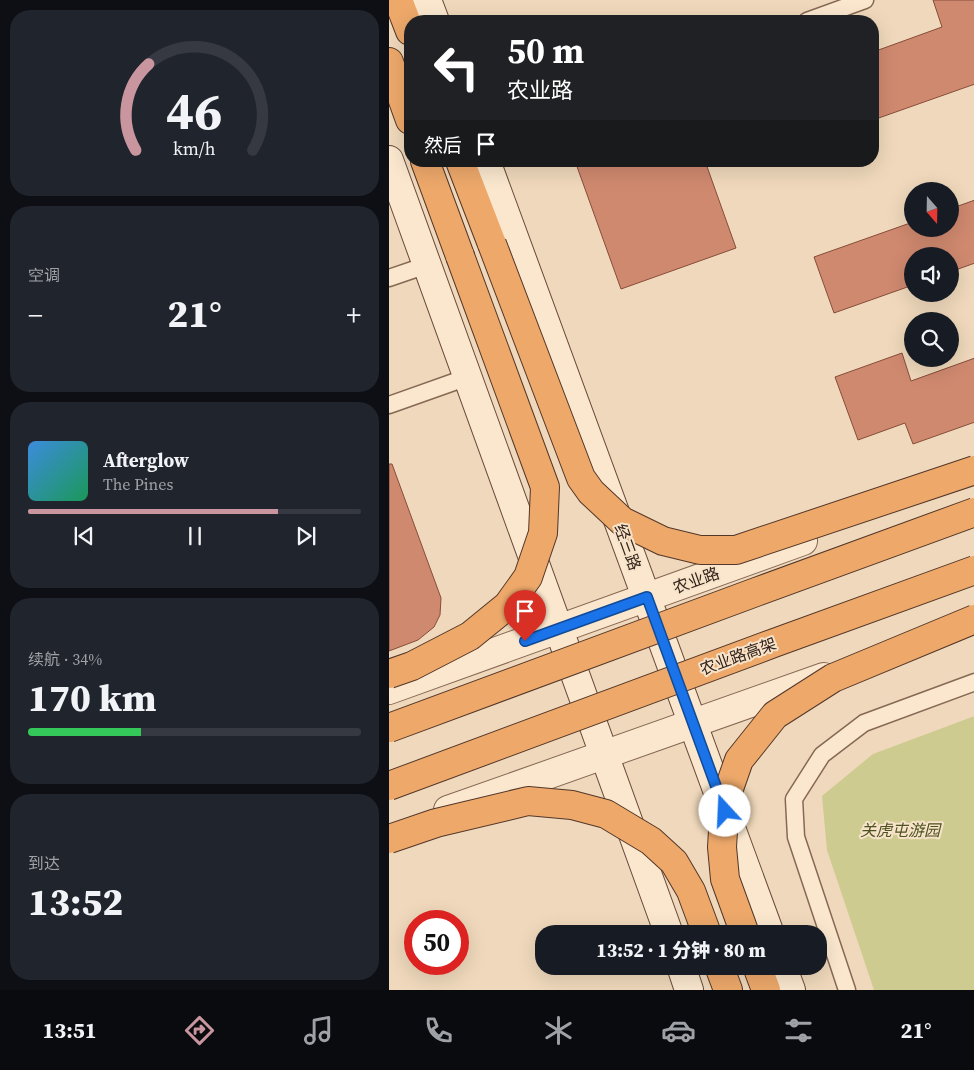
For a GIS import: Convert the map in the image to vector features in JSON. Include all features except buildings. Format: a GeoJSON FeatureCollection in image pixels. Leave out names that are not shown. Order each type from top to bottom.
{"type":"FeatureCollection","features":[{"type":"Feature","properties":{"kind":"highway"},"geometry":{"type":"LineString","coordinates":[[398,0],[404,16]]}},
{"type":"Feature","properties":{"kind":"highway"},"geometry":{"type":"LineString","coordinates":[[389,62],[404,103]]}},
{"type":"Feature","properties":{"kind":"highway"},"geometry":{"type":"LineString","coordinates":[[389,674],[412,666],[470,636],[509,606],[528,577],[543,533],[545,487],[427,167]]}},
{"type":"Feature","properties":{"kind":"highway"},"geometry":{"type":"LineString","coordinates":[[462,167],[581,478],[591,492],[622,521],[663,541],[700,550],[736,550],[974,470]]}},
{"type":"Feature","properties":{"kind":"highway"},"geometry":{"type":"LineString","coordinates":[[389,728],[974,512]]}},
{"type":"Feature","properties":{"kind":"highway","name":"农业路高架"},"geometry":{"type":"LineString","coordinates":[[389,786],[974,570]]}},
{"type":"Feature","properties":{"kind":"highway"},"geometry":{"type":"LineString","coordinates":[[742,925],[725,879],[722,846],[725,800],[739,760],[775,715],[833,678],[974,619]]}},
{"type":"Feature","properties":{"kind":"highway"},"geometry":{"type":"LineString","coordinates":[[389,839],[436,822],[528,801],[571,805],[605,814],[651,841],[674,862],[691,891],[704,925]]}},
{"type":"Feature","properties":{"kind":"highway"},"geometry":{"type":"LineString","coordinates":[[722,975],[728,990]]}},
{"type":"Feature","properties":{"kind":"highway"},"geometry":{"type":"LineString","coordinates":[[760,975],[766,990]]}},
{"type":"Feature","properties":{"kind":"main road"},"geometry":{"type":"LineString","coordinates":[[427,0],[433,15]]}},
{"type":"Feature","properties":{"kind":"main road"},"geometry":{"type":"LineString","coordinates":[[389,160],[666,925]]}},
{"type":"Feature","properties":{"kind":"main road","name":"经三路"},"geometry":{"type":"LineString","coordinates":[[488,167],[767,925]]}},
{"type":"Feature","properties":{"kind":"main road","name":"农业路"},"geometry":{"type":"LineString","coordinates":[[389,690],[974,480]]}},
{"type":"Feature","properties":{"kind":"main road"},"geometry":{"type":"LineString","coordinates":[[389,831],[974,624]]}},
{"type":"Feature","properties":{"kind":"main road"},"geometry":{"type":"LineString","coordinates":[[684,975],[689,990]]}},
{"type":"Feature","properties":{"kind":"main road"},"geometry":{"type":"LineString","coordinates":[[785,975],[791,990]]}},
{"type":"Feature","properties":{"kind":"lane"},"geometry":{"type":"LineString","coordinates":[[824,15],[865,0]]}},
{"type":"Feature","properties":{"kind":"lane"},"geometry":{"type":"LineString","coordinates":[[389,278],[427,265]]}},
{"type":"Feature","properties":{"kind":"lane"},"geometry":{"type":"LineString","coordinates":[[389,405],[468,377]]}},
{"type":"Feature","properties":{"kind":"lane"},"geometry":{"type":"LineString","coordinates":[[847,990],[796,837],[794,799],[823,755],[864,723],[974,682]]}},
{"type":"Feature","properties":{"kind":"green space","name":"关虎屯游园"},"geometry":{"type":"Polygon","coordinates":[[[975,716],[974,990],[874,990],[827,850],[822,796],[873,754],[975,716]]]}},
{"type":"Feature","properties":{"kind":"route"},"geometry":{"type":"LineString","coordinates":[[525,641],[647,597],[725,811]]}}]}
